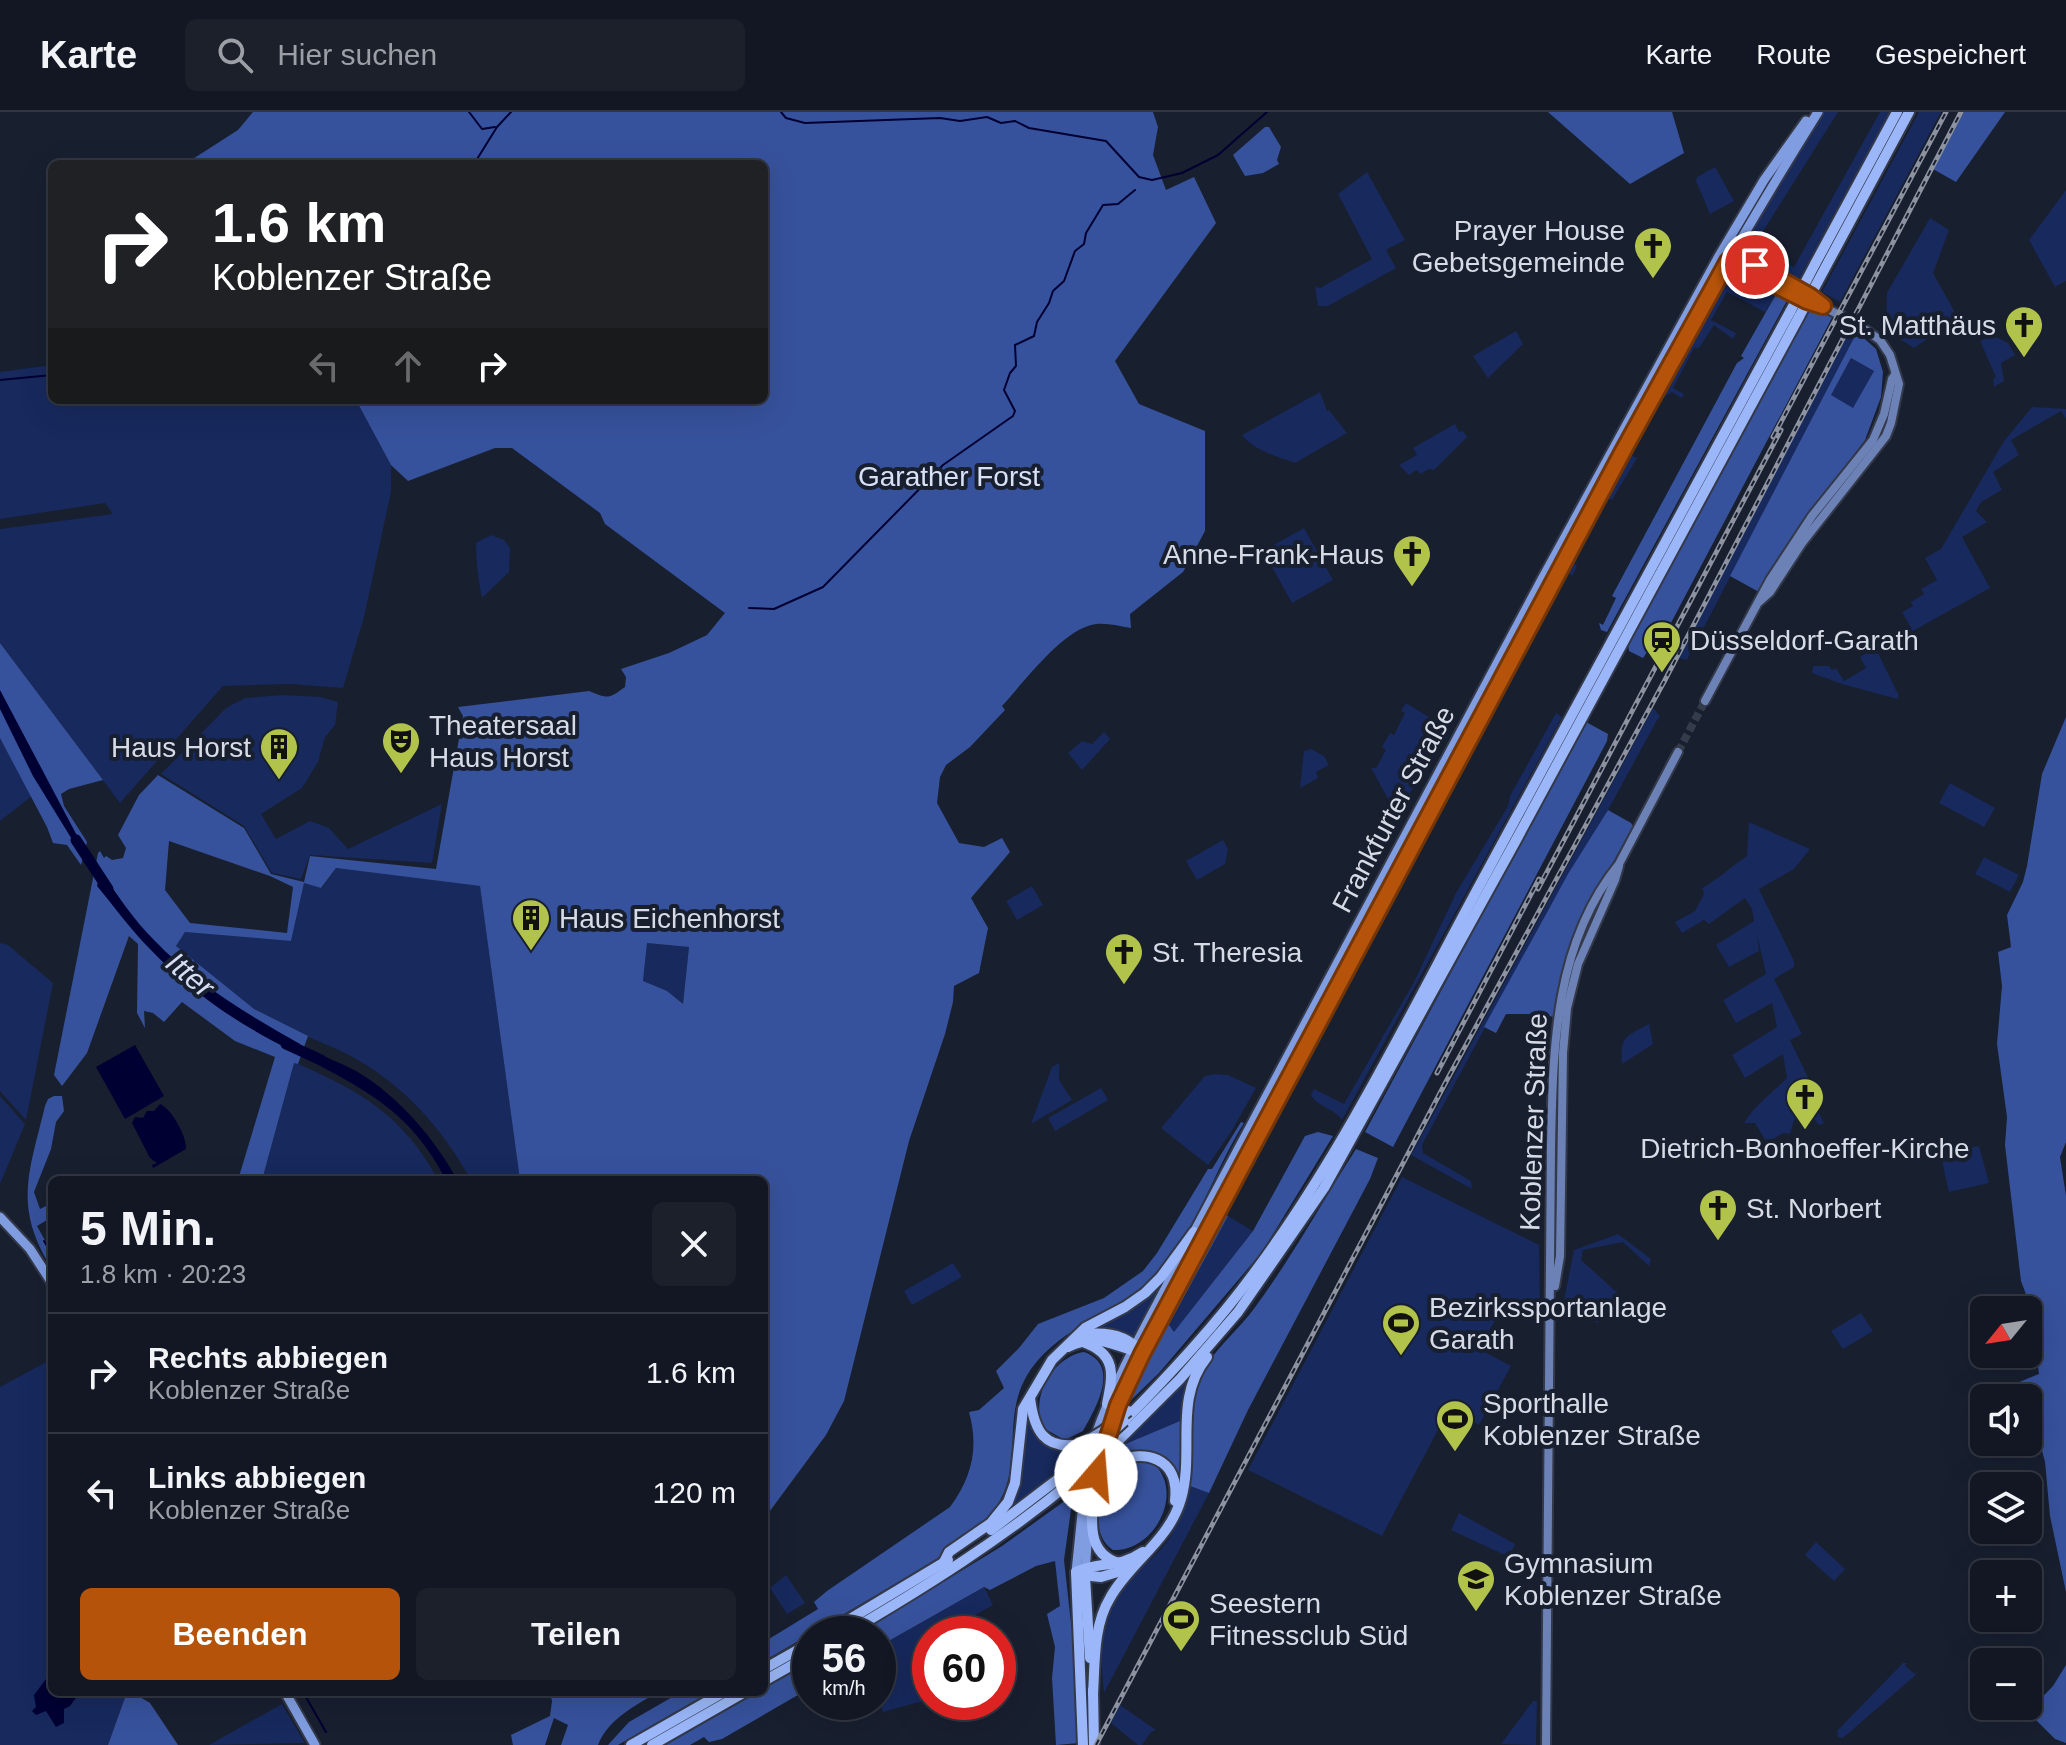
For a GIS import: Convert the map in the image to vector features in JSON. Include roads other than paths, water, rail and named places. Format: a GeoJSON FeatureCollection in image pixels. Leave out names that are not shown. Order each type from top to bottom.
{"type":"FeatureCollection","features":[{"type":"Feature","properties":{"kind":"highway"},"geometry":{"type":"LineString","coordinates":[[1820,267],[1897,112]]}},
{"type":"Feature","properties":{"kind":"highway"},"geometry":{"type":"LineString","coordinates":[[855,1616],[944,1562],[1026,1505],[1075,1466],[1147,1398],[1200,1342],[1258,1269],[1356,1124],[1795,312],[1909,112]]}},
{"type":"Feature","properties":{"kind":"highway"},"geometry":{"type":"LineString","coordinates":[[875,1616],[928,1585],[1032,1514],[1041,1512],[1180,1379],[1238,1312],[1308,1212],[1344,1143]]}},
{"type":"Feature","properties":{"kind":"highway"},"geometry":{"type":"LineString","coordinates":[[944,1562],[949,1552],[991,1523],[1008,1502],[1015,1483],[1023,1409],[1042,1373],[1062,1350],[1145,1293],[1161,1277],[1194,1232]]}},
{"type":"Feature","properties":{"kind":"highway"},"geometry":{"type":"LineString","coordinates":[[1093,1694],[1099,1627],[1108,1600],[1159,1541],[1181,1502],[1187,1471],[1187,1400],[1192,1380],[1202,1363],[1238,1320],[1238,1312]]}},
{"type":"Feature","properties":{"kind":"highway"},"geometry":{"type":"LineString","coordinates":[[1076,1340],[1088,1333],[1104,1332],[1136,1350]]}},
{"type":"Feature","properties":{"kind":"highway"},"geometry":{"type":"LineString","coordinates":[[1076,1340],[1095,1346],[1109,1360],[1111,1381],[1107,1404]]}},
{"type":"Feature","properties":{"kind":"highway"},"geometry":{"type":"LineString","coordinates":[[1030,1397],[1033,1419],[1045,1437],[1062,1445],[1081,1444],[1126,1416]]}},
{"type":"Feature","properties":{"kind":"highway"},"geometry":{"type":"LineString","coordinates":[[1070,1486],[1110,1463],[1132,1455],[1155,1458],[1168,1469],[1176,1491],[1172,1509],[1143,1552],[1121,1563],[1082,1572]]}},
{"type":"Feature","properties":{"kind":"highway"},"geometry":{"type":"LineString","coordinates":[[1096,1475],[1093,1543],[1108,1560],[1121,1563]]}},
{"type":"Feature","properties":{"kind":"highway"},"geometry":{"type":"LineString","coordinates":[[1082,1572],[1117,1574],[1135,1566]]}},
{"type":"Feature","properties":{"kind":"highway","name":"Frankfurter Straße"},"geometry":{"type":"LineString","coordinates":[[1082,1572],[1093,1694],[1094,1745]]}},
{"type":"Feature","properties":{"kind":"highway","name":"Frankfurter Straße"},"geometry":{"type":"LineString","coordinates":[[1082,1572],[1083,1745]]}},
{"type":"Feature","properties":{"kind":"highway"},"geometry":{"type":"LineString","coordinates":[[768,1667],[792,1653]]}},
{"type":"Feature","properties":{"kind":"highway"},"geometry":{"type":"LineString","coordinates":[[768,1679],[792,1665]]}},
{"type":"Feature","properties":{"kind":"highway"},"geometry":{"type":"LineString","coordinates":[[631,1745],[717,1696]]}},
{"type":"Feature","properties":{"kind":"highway"},"geometry":{"type":"LineString","coordinates":[[652,1745],[738,1696]]}},
{"type":"Feature","properties":{"kind":"main road","name":"Frankfurter Straße"},"geometry":{"type":"LineString","coordinates":[[1082,1572],[1096,1475],[1136,1350],[1194,1232],[1544,574],[1726,254],[1747,227],[1815,112]]}},
{"type":"Feature","properties":{"kind":"main road","name":"Frankfurter Straße"},"geometry":{"type":"LineString","coordinates":[[1082,1572],[1081,1506],[1090,1454],[1107,1404],[1623,451],[1764,180],[1815,112]]}},
{"type":"Feature","properties":{"kind":"main road"},"geometry":{"type":"LineString","coordinates":[[1747,227],[1745,243],[1755,265]]}},
{"type":"Feature","properties":{"kind":"main road"},"geometry":{"type":"LineString","coordinates":[[1705,701],[1760,601],[1770,592],[1802,543],[1886,436],[1899,384],[1890,355],[1871,331],[1755,265],[1726,254]]}},
{"type":"Feature","properties":{"kind":"main road"},"geometry":{"type":"LineString","coordinates":[[1726,254],[1807,301],[1823,306]]}},
{"type":"Feature","properties":{"kind":"main road","name":"Koblenzer Straße"},"geometry":{"type":"LineString","coordinates":[[1546,1745],[1552,1299],[1561,1245],[1563,1053],[1567,1008],[1578,964],[1619,864],[1678,752]]}},
{"type":"Feature","properties":{"kind":"main road"},"geometry":{"type":"LineString","coordinates":[[0,1217],[30,1249],[48,1277]]}},
{"type":"Feature","properties":{"kind":"main road"},"geometry":{"type":"LineString","coordinates":[[287,1696],[315,1745]]}},
{"type":"Feature","properties":{"kind":"water"},"geometry":{"type":"Polygon","coordinates":[[[0,690],[83,847],[81,854],[33,776],[0,709],[0,690]]]}},
{"type":"Feature","properties":{"kind":"water"},"geometry":{"type":"Polygon","coordinates":[[[101,871],[140,924],[170,956],[223,997],[300,1044],[295,1052],[217,1007],[165,964],[97,886],[101,871]]]}},
{"type":"Feature","properties":{"kind":"water"},"geometry":{"type":"Polygon","coordinates":[[[135,1045],[164,1096],[125,1119],[96,1067],[135,1045]]]}},
{"type":"Feature","properties":{"kind":"water"},"geometry":{"type":"Polygon","coordinates":[[[310,1050],[356,1071],[386,1092],[426,1133],[455,1176],[444,1176],[419,1138],[387,1107],[370,1094],[307,1059],[310,1050]]]}},
{"type":"Feature","properties":{"kind":"water"},"geometry":{"type":"Polygon","coordinates":[[[160,1104],[178,1124],[186,1149],[153,1168],[152,1165],[157,1163],[150,1158],[132,1123],[135,1117],[143,1118],[147,1111],[154,1111],[160,1104]]]}},
{"type":"Feature","properties":{"kind":"water"},"geometry":{"type":"Polygon","coordinates":[[[48,1676],[48,1696],[77,1696],[64,1709],[64,1723],[56,1727],[46,1711],[36,1715],[32,1711],[36,1707],[34,1695],[48,1676]]]}},
{"type":"Feature","properties":{"kind":"waterway"},"geometry":{"type":"LineString","coordinates":[[469,112],[482,129],[495,127]]}},
{"type":"Feature","properties":{"kind":"waterway"},"geometry":{"type":"LineString","coordinates":[[476,160],[497,127],[511,112]]}},
{"type":"Feature","properties":{"kind":"waterway"},"geometry":{"type":"LineString","coordinates":[[781,112],[786,118],[805,123],[940,118],[960,121],[987,117],[1001,123],[1015,121],[1029,128],[1106,141],[1139,177],[1152,180],[1182,173],[1218,155],[1267,112]]}},
{"type":"Feature","properties":{"kind":"waterway"},"geometry":{"type":"LineString","coordinates":[[749,608],[774,609],[823,587],[943,465],[1013,416],[1015,411],[1004,390],[1016,366],[1015,345],[1034,336],[1037,322],[1053,291],[1064,281],[1075,251],[1084,244],[1086,233],[1103,205],[1118,204],[1135,190]]}},
{"type":"Feature","properties":{"kind":"waterway"},"geometry":{"type":"LineString","coordinates":[[0,380],[48,375]]}},
{"type":"Feature","properties":{"kind":"waterway","name":"Itter"},"geometry":{"type":"LineString","coordinates":[[76,840],[108,889]]}},
{"type":"Feature","properties":{"kind":"waterway","name":"Itter"},"geometry":{"type":"LineString","coordinates":[[286,1044],[321,1060]]}},
{"type":"Feature","properties":{"kind":"waterway"},"geometry":{"type":"LineString","coordinates":[[44,1241],[48,1248]]}},
{"type":"Feature","properties":{"kind":"waterway"},"geometry":{"type":"LineString","coordinates":[[305,1696],[326,1732]]}},
{"type":"Feature","properties":{"kind":"tunnel"},"geometry":{"type":"LineString","coordinates":[[1678,752],[1705,701]]}},
{"type":"Feature","properties":{"kind":"railway"},"geometry":{"type":"LineString","coordinates":[[1773,437],[1946,112]]}},
{"type":"Feature","properties":{"kind":"railway"},"geometry":{"type":"LineString","coordinates":[[1096,1745],[1448,1078],[1665,680],[1961,112]]}},
{"type":"Feature","properties":{"kind":"railway"},"geometry":{"type":"LineString","coordinates":[[1538,889],[1781,430]]}},
{"type":"Feature","properties":{"kind":"railway"},"geometry":{"type":"LineString","coordinates":[[1437,1073],[1539,879]]}},
{"type":"Feature","properties":{"kind":"place","name":"Prayer House Gebetsgemeinde"},"geometry":{"type":"Point","coordinates":[1653,280]}},
{"type":"Feature","properties":{"kind":"place","name":"St. Matthäus"},"geometry":{"type":"Point","coordinates":[2024,359]}},
{"type":"Feature","properties":{"kind":"place","name":"Anne-Frank-Haus"},"geometry":{"type":"Point","coordinates":[1412,588]}},
{"type":"Feature","properties":{"kind":"place","name":"Düsseldorf-Garath"},"geometry":{"type":"Point","coordinates":[1662,674]}},
{"type":"Feature","properties":{"kind":"place","name":"Theatersaal Haus Horst"},"geometry":{"type":"Point","coordinates":[401,775]}},
{"type":"Feature","properties":{"kind":"place","name":"Haus Horst"},"geometry":{"type":"Point","coordinates":[279,781]}},
{"type":"Feature","properties":{"kind":"place","name":"Haus Eichenhorst"},"geometry":{"type":"Point","coordinates":[531,952]}},
{"type":"Feature","properties":{"kind":"place","name":"St. Theresia"},"geometry":{"type":"Point","coordinates":[1124,986]}},
{"type":"Feature","properties":{"kind":"place","name":"Dietrich-Bonhoeffer-Kirche"},"geometry":{"type":"Point","coordinates":[1805,1131]}},
{"type":"Feature","properties":{"kind":"place","name":"St. Norbert"},"geometry":{"type":"Point","coordinates":[1718,1242]}},
{"type":"Feature","properties":{"kind":"place","name":"Bezirkssportanlage Garath"},"geometry":{"type":"Point","coordinates":[1401,1357]}},
{"type":"Feature","properties":{"kind":"place","name":"Sporthalle Koblenzer Straße"},"geometry":{"type":"Point","coordinates":[1455,1453]}},
{"type":"Feature","properties":{"kind":"place","name":"Gymnasium Koblenzer Straße"},"geometry":{"type":"Point","coordinates":[1476,1613]}},
{"type":"Feature","properties":{"kind":"place","name":"Seestern Fitnessclub Süd"},"geometry":{"type":"Point","coordinates":[1181,1653]}},
{"type":"Feature","properties":{"kind":"park label","name":"Garather Forst"},"geometry":{"type":"Point","coordinates":[949,476]}}]}
